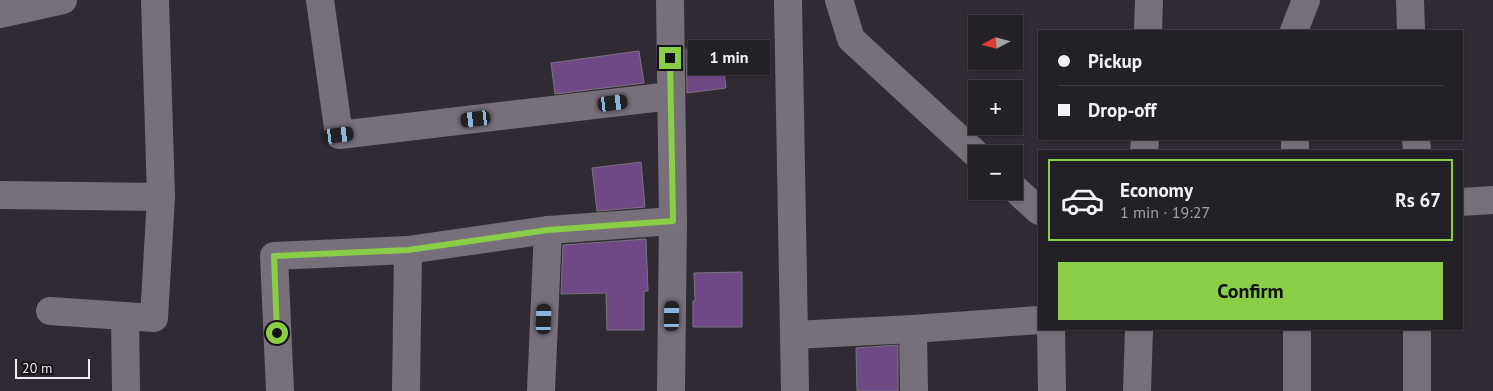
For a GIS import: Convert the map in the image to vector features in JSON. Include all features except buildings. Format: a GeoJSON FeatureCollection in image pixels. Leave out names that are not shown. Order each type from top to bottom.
{"type":"FeatureCollection","features":[{"type":"Feature","properties":{"kind":"street"},"geometry":{"type":"LineString","coordinates":[[0,14],[63,0]]}},
{"type":"Feature","properties":{"kind":"street"},"geometry":{"type":"LineString","coordinates":[[50,311],[154,318],[161,197],[155,0]]}},
{"type":"Feature","properties":{"kind":"street"},"geometry":{"type":"LineString","coordinates":[[320,0],[339,135],[671,96]]}},
{"type":"Feature","properties":{"kind":"street"},"geometry":{"type":"LineString","coordinates":[[670,0],[673,221],[671,391]]}},
{"type":"Feature","properties":{"kind":"street"},"geometry":{"type":"LineString","coordinates":[[788,0],[795,391]]}},
{"type":"Feature","properties":{"kind":"street"},"geometry":{"type":"LineString","coordinates":[[839,0],[852,39],[968,147]]}},
{"type":"Feature","properties":{"kind":"street"},"geometry":{"type":"LineString","coordinates":[[1148,30],[1149,0]]}},
{"type":"Feature","properties":{"kind":"street"},"geometry":{"type":"LineString","coordinates":[[1294,30],[1306,0]]}},
{"type":"Feature","properties":{"kind":"street"},"geometry":{"type":"LineString","coordinates":[[1410,0],[1411,30]]}},
{"type":"Feature","properties":{"kind":"street"},"geometry":{"type":"LineString","coordinates":[[0,195],[161,197]]}},
{"type":"Feature","properties":{"kind":"street"},"geometry":{"type":"LineString","coordinates":[[1023,197],[1038,211]]}},
{"type":"Feature","properties":{"kind":"street"},"geometry":{"type":"LineString","coordinates":[[1463,202],[1493,200]]}},
{"type":"Feature","properties":{"kind":"street"},"geometry":{"type":"LineString","coordinates":[[280,391],[274,256],[408,250],[548,230],[673,221]]}},
{"type":"Feature","properties":{"kind":"street"},"geometry":{"type":"LineString","coordinates":[[541,391],[548,230]]}},
{"type":"Feature","properties":{"kind":"street"},"geometry":{"type":"LineString","coordinates":[[406,391],[408,250]]}},
{"type":"Feature","properties":{"kind":"street"},"geometry":{"type":"LineString","coordinates":[[125,316],[126,391]]}},
{"type":"Feature","properties":{"kind":"street"},"geometry":{"type":"LineString","coordinates":[[794,335],[1038,320]]}},
{"type":"Feature","properties":{"kind":"street"},"geometry":{"type":"LineString","coordinates":[[913,329],[914,391]]}},
{"type":"Feature","properties":{"kind":"street"},"geometry":{"type":"LineString","coordinates":[[1051,330],[1052,391]]}},
{"type":"Feature","properties":{"kind":"street"},"geometry":{"type":"LineString","coordinates":[[1137,391],[1139,330]]}},
{"type":"Feature","properties":{"kind":"street"},"geometry":{"type":"LineString","coordinates":[[1297,330],[1297,391]]}},
{"type":"Feature","properties":{"kind":"street"},"geometry":{"type":"LineString","coordinates":[[1416,391],[1417,330]]}},
{"type":"Feature","properties":{"kind":"route"},"geometry":{"type":"LineString","coordinates":[[277,333],[274,256],[408,250],[548,230],[673,221],[670,58]]}}]}
